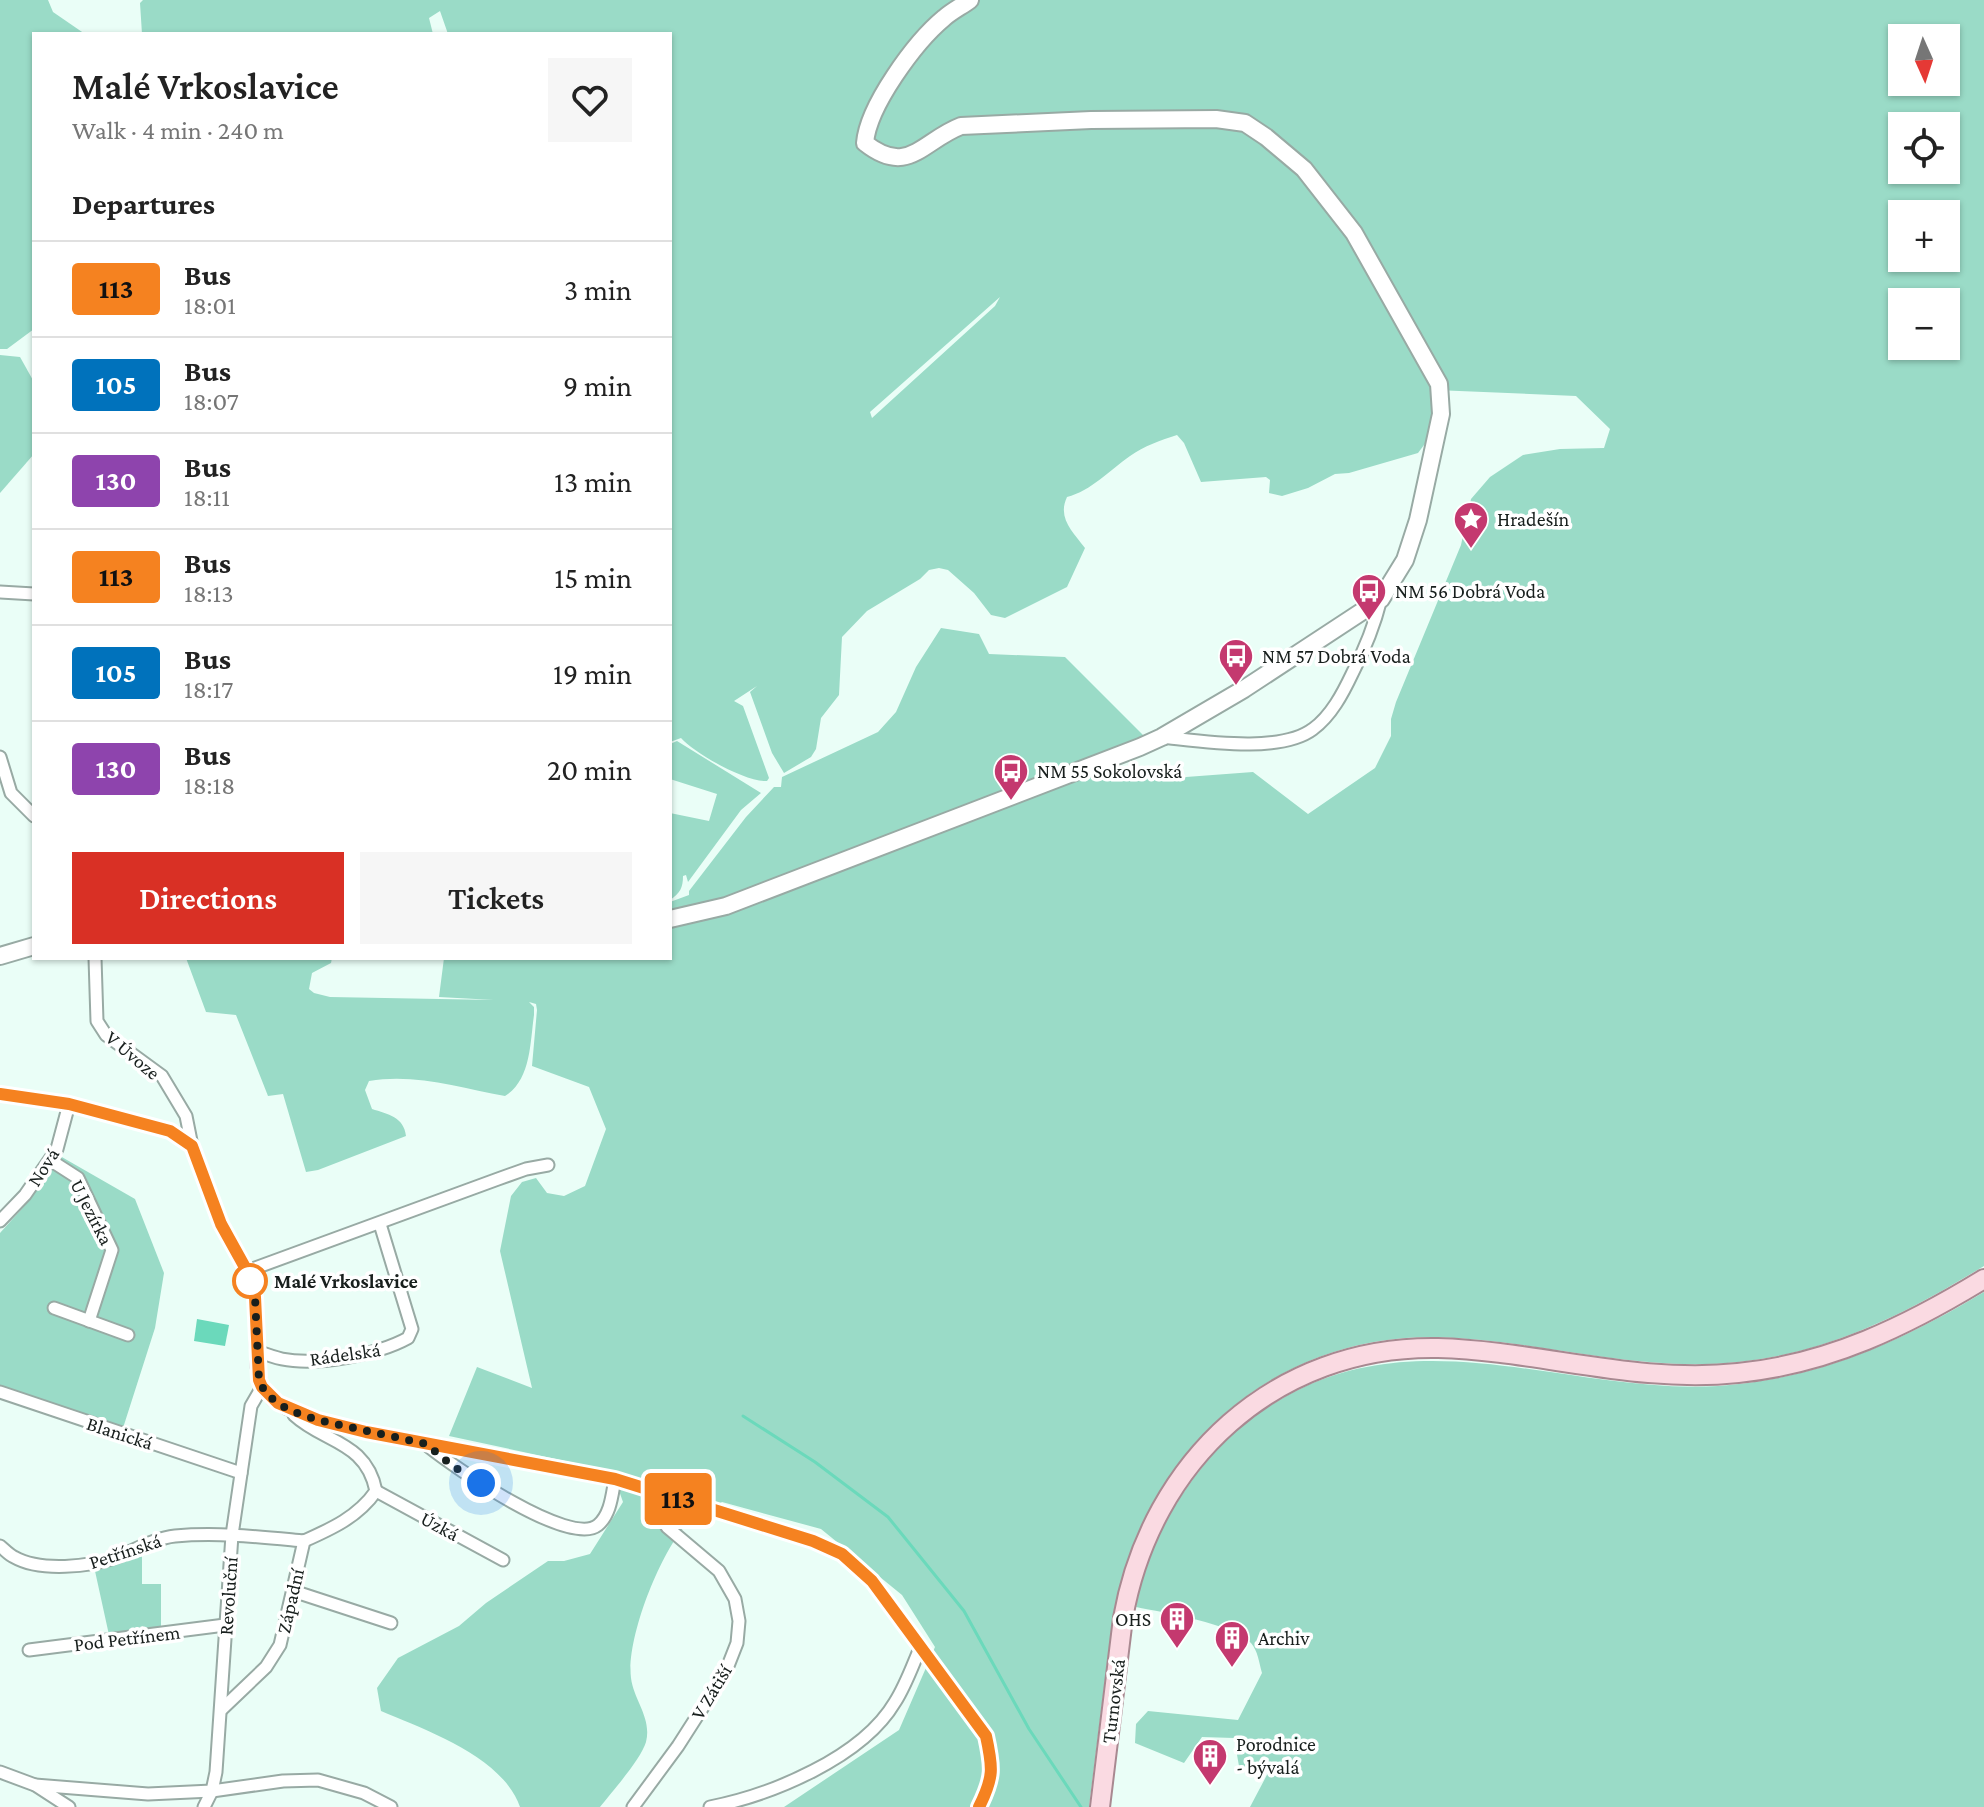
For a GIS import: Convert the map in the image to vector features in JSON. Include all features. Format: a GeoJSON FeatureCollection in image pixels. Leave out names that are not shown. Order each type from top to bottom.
{"type":"FeatureCollection","features":[{"type":"Feature","properties":{"kind":"main road","name":"Turnovská"},"geometry":{"type":"LineString","coordinates":[[1100,1807],[1128,1592],[1142,1549],[1162,1507],[1199,1454],[1247,1408],[1302,1376],[1357,1357],[1401,1350],[1444,1349],[1668,1375],[1761,1371],[1805,1362],[1869,1341],[1984,1279]]}},
{"type":"Feature","properties":{"kind":"street"},"geometry":{"type":"LineString","coordinates":[[970,0],[944,18],[905,60],[866,127],[865,143],[877,153],[890,158],[905,158],[920,151],[941,134],[961,126],[1091,120],[1216,119],[1245,123],[1304,169],[1354,233],[1439,384],[1441,414],[1418,520],[1405,560],[1381,599],[1373,632],[1343,692],[1313,730],[1291,738],[1233,745],[1162,737]]}},
{"type":"Feature","properties":{"kind":"street"},"geometry":{"type":"LineString","coordinates":[[0,592],[32,594]]}},
{"type":"Feature","properties":{"kind":"street"},"geometry":{"type":"LineString","coordinates":[[673,918],[726,906],[1162,737],[1244,689],[1381,599]]}},
{"type":"Feature","properties":{"kind":"street"},"geometry":{"type":"LineString","coordinates":[[0,757],[11,793],[32,814]]}},
{"type":"Feature","properties":{"kind":"street"},"geometry":{"type":"LineString","coordinates":[[0,956],[32,947]]}},
{"type":"Feature","properties":{"kind":"street","name":"V Úvoze"},"geometry":{"type":"LineString","coordinates":[[95,960],[97,1021],[106,1035],[162,1076],[186,1116],[192,1146],[221,1224],[247,1271],[255,1297],[262,1387]]}},
{"type":"Feature","properties":{"kind":"street"},"geometry":{"type":"LineString","coordinates":[[0,1094],[69,1104],[170,1131],[192,1146]]}},
{"type":"Feature","properties":{"kind":"street","name":"Nová"},"geometry":{"type":"LineString","coordinates":[[0,1221],[25,1195],[57,1149],[69,1104]]}},
{"type":"Feature","properties":{"kind":"street","name":"U Jezírka"},"geometry":{"type":"LineString","coordinates":[[50,1160],[78,1178],[112,1250],[89,1321]]}},
{"type":"Feature","properties":{"kind":"street"},"geometry":{"type":"LineString","coordinates":[[247,1271],[512,1174],[548,1165]]}},
{"type":"Feature","properties":{"kind":"street","name":"Rádelská"},"geometry":{"type":"LineString","coordinates":[[257,1351],[282,1359],[341,1357],[391,1348],[408,1338],[412,1329],[380,1224]]}},
{"type":"Feature","properties":{"kind":"street"},"geometry":{"type":"LineString","coordinates":[[54,1308],[128,1335]]}},
{"type":"Feature","properties":{"kind":"street"},"geometry":{"type":"LineString","coordinates":[[262,1387],[273,1400],[307,1427],[341,1441],[363,1462],[376,1491]]}},
{"type":"Feature","properties":{"kind":"street","name":"Revoluční"},"geometry":{"type":"LineString","coordinates":[[204,1807],[216,1772],[232,1535],[251,1406],[262,1387]]}},
{"type":"Feature","properties":{"kind":"street","name":"Blanická"},"geometry":{"type":"LineString","coordinates":[[0,1392],[241,1473]]}},
{"type":"Feature","properties":{"kind":"street"},"geometry":{"type":"LineString","coordinates":[[288,1409],[342,1426],[426,1444],[615,1479],[813,1541],[842,1554],[872,1581],[986,1736],[993,1766],[991,1783],[979,1807]]}},
{"type":"Feature","properties":{"kind":"street"},"geometry":{"type":"LineString","coordinates":[[426,1444],[454,1467],[536,1514],[577,1530],[597,1526],[604,1517],[615,1479]]}},
{"type":"Feature","properties":{"kind":"street","name":"Západní"},"geometry":{"type":"LineString","coordinates":[[222,1709],[266,1667],[280,1645],[304,1541],[342,1523],[369,1502],[376,1491]]}},
{"type":"Feature","properties":{"kind":"street","name":"Úzká"},"geometry":{"type":"LineString","coordinates":[[376,1491],[503,1560]]}},
{"type":"Feature","properties":{"kind":"street","name":"V Zátiší"},"geometry":{"type":"LineString","coordinates":[[633,1807],[678,1746],[726,1671],[737,1643],[739,1621],[735,1599],[719,1571],[667,1527],[660,1514],[659,1493]]}},
{"type":"Feature","properties":{"kind":"street","name":"Petřínská"},"geometry":{"type":"LineString","coordinates":[[0,1546],[15,1558],[53,1566],[77,1566],[113,1559],[165,1537],[232,1535],[304,1541]]}},
{"type":"Feature","properties":{"kind":"street"},"geometry":{"type":"LineString","coordinates":[[293,1591],[391,1623]]}},
{"type":"Feature","properties":{"kind":"street","name":"Pod Petřínem"},"geometry":{"type":"LineString","coordinates":[[29,1650],[225,1625]]}},
{"type":"Feature","properties":{"kind":"street"},"geometry":{"type":"LineString","coordinates":[[710,1807],[724,1806],[775,1789],[829,1763],[877,1726],[895,1703],[921,1646]]}},
{"type":"Feature","properties":{"kind":"street"},"geometry":{"type":"LineString","coordinates":[[0,1772],[35,1785],[69,1807]]}},
{"type":"Feature","properties":{"kind":"street"},"geometry":{"type":"LineString","coordinates":[[35,1785],[148,1794],[318,1780],[364,1793],[391,1807]]}},
{"type":"Feature","properties":{"kind":"shaded area"},"geometry":{"type":"Polygon","coordinates":[[[0,0],[48,0],[53,12],[82,32],[32,32],[32,330],[7,349],[0,349],[0,0]]]}},
{"type":"Feature","properties":{"kind":"shaded area"},"geometry":{"type":"Polygon","coordinates":[[[143,0],[1984,0],[1984,1266],[1926,1300],[1866,1328],[1804,1350],[1772,1357],[1738,1362],[1662,1363],[1437,1337],[1376,1342],[1320,1357],[1268,1382],[1223,1415],[1184,1457],[1152,1504],[1128,1558],[1113,1616],[1089,1807],[784,1807],[899,1730],[935,1647],[902,1595],[821,1529],[722,1502],[690,1521],[676,1538],[647,1597],[631,1661],[635,1694],[647,1725],[646,1742],[626,1775],[600,1807],[520,1807],[511,1789],[480,1760],[461,1747],[381,1711],[377,1688],[398,1658],[459,1626],[486,1603],[548,1561],[564,1561],[590,1554],[623,1502],[612,1471],[449,1436],[477,1367],[532,1388],[500,1251],[511,1196],[522,1182],[536,1178],[547,1193],[564,1196],[585,1186],[606,1129],[589,1087],[532,1066],[537,1010],[536,1004],[529,1002],[534,1007],[534,1015],[528,1060],[520,1081],[505,1096],[421,1080],[369,1081],[365,1090],[372,1109],[399,1120],[406,1136],[306,1172],[283,1094],[268,1096],[236,1015],[206,1012],[187,960],[332,960],[312,973],[309,989],[314,993],[330,997],[494,1000],[439,997],[444,960],[672,960],[672,901],[689,895],[746,817],[774,787],[781,787],[782,777],[878,732],[896,712],[916,667],[941,628],[979,634],[989,654],[1065,657],[1143,735],[1113,770],[1186,777],[1253,772],[1308,814],[1375,768],[1391,736],[1391,719],[1396,702],[1461,545],[1471,499],[1490,477],[1523,455],[1560,449],[1604,448],[1610,429],[1576,396],[1435,390],[1430,437],[1418,453],[1349,473],[1335,474],[1308,488],[1282,496],[1269,493],[1270,480],[1266,477],[1201,482],[1184,443],[1177,435],[1153,444],[1130,456],[1092,485],[1067,497],[1065,518],[1085,548],[1067,587],[1005,618],[991,615],[974,593],[948,570],[939,568],[929,570],[920,579],[867,611],[842,637],[839,695],[821,718],[816,749],[811,757],[784,773],[772,753],[750,692],[757,686],[734,701],[743,706],[769,778],[767,781],[747,777],[709,759],[681,738],[672,741],[672,32],[447,32],[440,11],[429,18],[432,32],[142,32],[140,3],[143,0]],[[1000,297],[870,412],[872,418],[995,306],[1000,297]]]}},
{"type":"Feature","properties":{"kind":"shaded area"},"geometry":{"type":"Polygon","coordinates":[[[0,355],[20,357],[32,378],[32,456],[0,493],[0,355]]]}},
{"type":"Feature","properties":{"kind":"shaded area"},"geometry":{"type":"Polygon","coordinates":[[[677,741],[761,793],[741,810],[688,882],[686,875],[683,876],[680,890],[672,898],[672,813],[709,821],[717,794],[672,780],[672,743],[677,741]]]}},
{"type":"Feature","properties":{"kind":"shaded area"},"geometry":{"type":"Polygon","coordinates":[[[60,1156],[135,1199],[164,1273],[155,1328],[123,1428],[0,1387],[0,1233],[28,1202],[60,1156]]]}},
{"type":"Feature","properties":{"kind":"shaded area"},"geometry":{"type":"Polygon","coordinates":[[[1984,1292],[1984,1807],[1250,1807],[1269,1771],[1239,1766],[1234,1738],[1202,1737],[1184,1763],[1135,1743],[1136,1724],[1148,1711],[1238,1720],[1262,1673],[1257,1653],[1242,1636],[1197,1620],[1136,1607],[1155,1545],[1176,1505],[1201,1469],[1234,1433],[1290,1394],[1353,1370],[1404,1362],[1509,1366],[1666,1386],[1755,1382],[1857,1355],[1921,1327],[1984,1292]]]}},
{"type":"Feature","properties":{"kind":"shaded area"},"geometry":{"type":"Polygon","coordinates":[[[197,1319],[229,1325],[225,1346],[194,1341],[197,1319]]]}},
{"type":"Feature","properties":{"kind":"shaded area"},"geometry":{"type":"Polygon","coordinates":[[[142,1556],[142,1584],[161,1584],[161,1628],[109,1635],[95,1571],[142,1556]]]}},
{"type":"Feature","properties":{"kind":"waterway"},"geometry":{"type":"LineString","coordinates":[[743,1416],[815,1462],[888,1517],[964,1611],[1029,1729],[1081,1807]]}},
{"type":"Feature","properties":{"kind":"bus line","name":"113"},"geometry":{"type":"LineString","coordinates":[[0,1094],[69,1104],[170,1131],[192,1146],[221,1224],[247,1271],[255,1297],[259,1380],[278,1403],[301,1415],[366,1432],[615,1479],[813,1541],[842,1554],[872,1581],[986,1736],[993,1766],[991,1783],[979,1807]]}},
{"type":"Feature","properties":{"kind":"place","name":"Hradešín"},"geometry":{"type":"Point","coordinates":[1471,550]}},
{"type":"Feature","properties":{"kind":"place","name":"NM 56 Dobrá Voda"},"geometry":{"type":"Point","coordinates":[1369,622]}},
{"type":"Feature","properties":{"kind":"place","name":"NM 57 Dobrá Voda"},"geometry":{"type":"Point","coordinates":[1236,687]}},
{"type":"Feature","properties":{"kind":"place","name":"NM 55 Sokolovská"},"geometry":{"type":"Point","coordinates":[1011,802]}},
{"type":"Feature","properties":{"kind":"place","name":"Malé Vrkoslavice"},"geometry":{"type":"Point","coordinates":[250,1281]}},
{"type":"Feature","properties":{"kind":"place","name":"OHS"},"geometry":{"type":"Point","coordinates":[1177,1650]}},
{"type":"Feature","properties":{"kind":"place","name":"Archiv"},"geometry":{"type":"Point","coordinates":[1232,1669]}},
{"type":"Feature","properties":{"kind":"place","name":"Porodnice - bývalá"},"geometry":{"type":"Point","coordinates":[1210,1787]}},
{"type":"Feature","properties":{"kind":"route"},"geometry":{"type":"LineString","coordinates":[[250,1281],[247,1271],[255,1297],[259,1380],[273,1400],[318,1420],[426,1444],[454,1467],[481,1483]]}}]}
